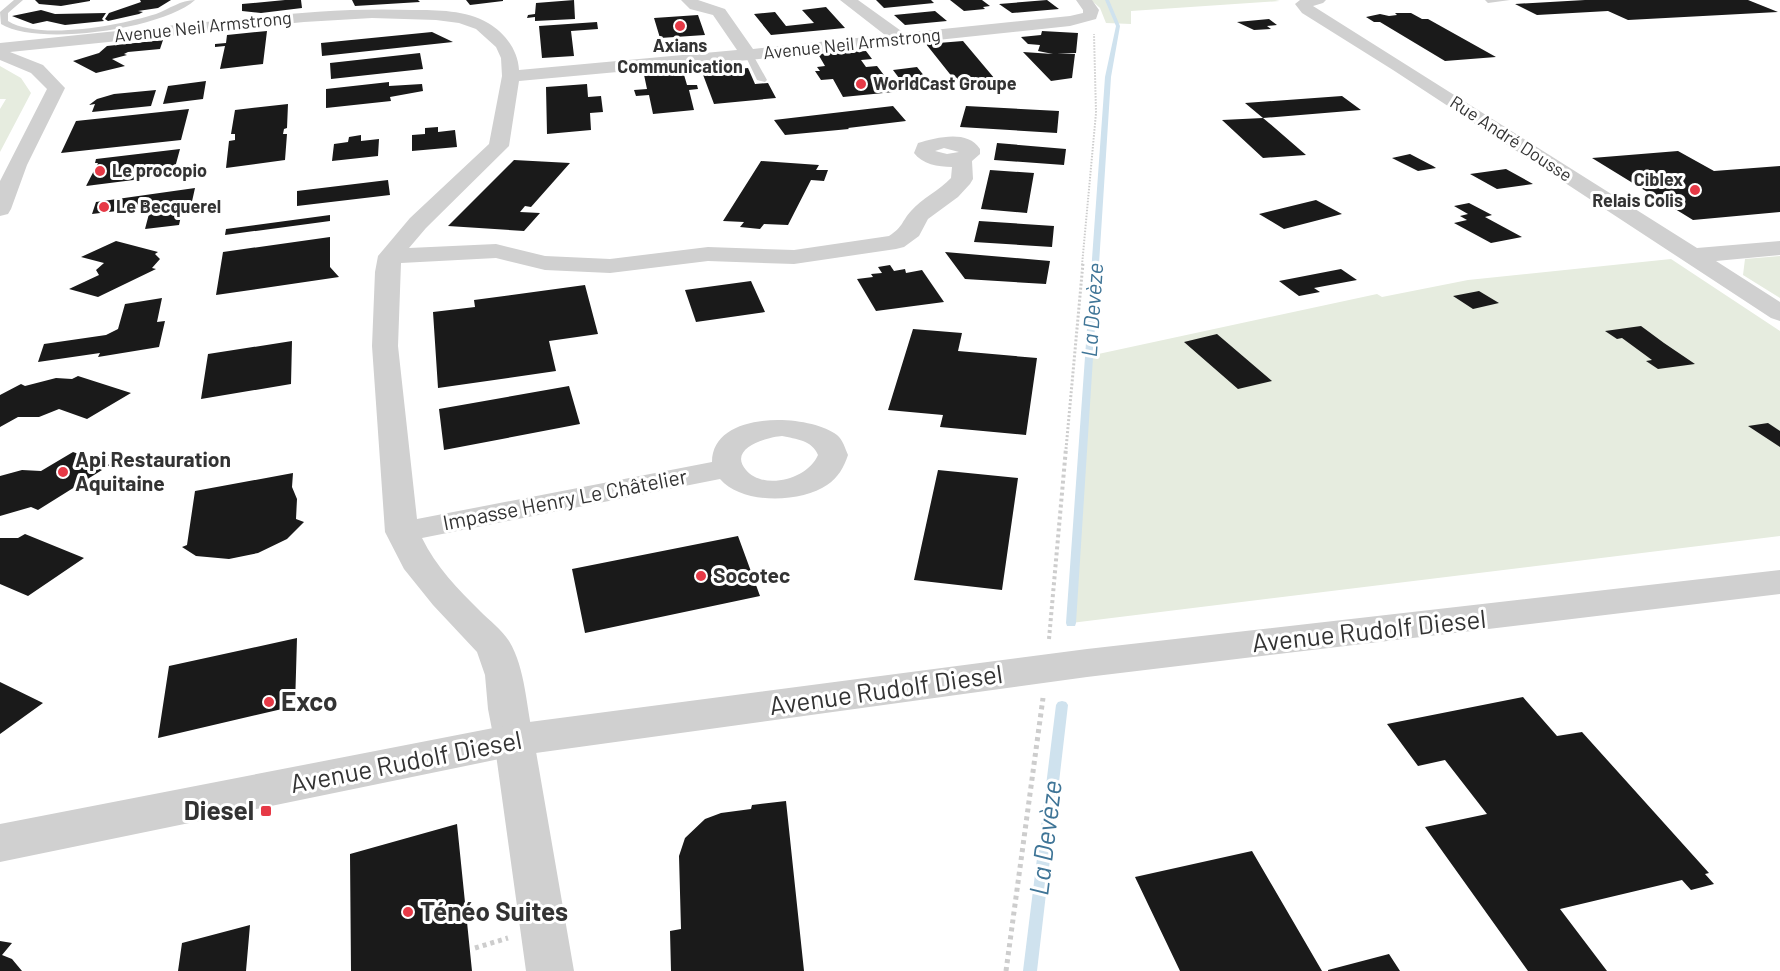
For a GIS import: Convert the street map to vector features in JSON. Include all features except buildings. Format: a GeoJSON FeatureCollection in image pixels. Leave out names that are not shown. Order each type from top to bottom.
{"type":"FeatureCollection","features":[{"type":"Feature","properties":{"kind":"street"},"geometry":{"type":"LineString","coordinates":[[689,0],[695,6],[719,12],[749,55]]}},
{"type":"Feature","properties":{"kind":"street"},"geometry":{"type":"LineString","coordinates":[[848,0],[901,39]]}},
{"type":"Feature","properties":{"kind":"street","name":"Rue André Dousse"},"geometry":{"type":"LineString","coordinates":[[1311,2],[1308,10],[1399,66],[1780,313]]}},
{"type":"Feature","properties":{"kind":"street","name":"Avenue Neil Armstrong"},"geometry":{"type":"LineString","coordinates":[[0,48],[99,33],[325,8],[436,15],[462,19],[482,27],[503,45],[510,58],[511,76],[749,55],[1070,21],[1087,8]]}},
{"type":"Feature","properties":{"kind":"street"},"geometry":{"type":"LineString","coordinates":[[0,54],[37,69],[56,88],[17,165],[0,209]]}},
{"type":"Feature","properties":{"kind":"street"},"geometry":{"type":"LineString","coordinates":[[511,76],[499,146],[418,223],[390,256],[387,272],[385,346],[402,532],[416,561],[445,597],[494,647],[504,675],[507,710],[514,740],[550,971]]}},
{"type":"Feature","properties":{"kind":"street"},"geometry":{"type":"LineString","coordinates":[[390,256],[496,251],[545,263],[610,266],[708,254],[794,257],[896,242],[911,231],[919,215],[951,192],[962,179],[962,159]]}},
{"type":"Feature","properties":{"kind":"street"},"geometry":{"type":"LineString","coordinates":[[1692,256],[1780,248]]}},
{"type":"Feature","properties":{"kind":"street","name":"Impasse Henry Le Châtelier"},"geometry":{"type":"LineString","coordinates":[[402,532],[728,468]]}},
{"type":"Feature","properties":{"kind":"street","name":"Avenue Rudolf Diesel"},"geometry":{"type":"LineString","coordinates":[[0,843],[514,740],[1047,668],[1780,582]]}},
{"type":"Feature","properties":{"kind":"lane"},"geometry":{"type":"LineString","coordinates":[[20,0],[9,6],[2,17],[4,22],[20,30],[99,33],[175,9],[191,0]]}},
{"type":"Feature","properties":{"kind":"lane"},"geometry":{"type":"LineString","coordinates":[[1488,1],[1506,0]]}},
{"type":"Feature","properties":{"kind":"lane"},"geometry":{"type":"LineString","coordinates":[[155,16],[175,21]]}},
{"type":"Feature","properties":{"kind":"lane"},"geometry":{"type":"LineString","coordinates":[[749,55],[762,80]]}},
{"type":"Feature","properties":{"kind":"path"},"geometry":{"type":"LineString","coordinates":[[1006,971],[1047,668],[1096,113],[1094,23],[1087,8]]}},
{"type":"Feature","properties":{"kind":"shaded area"},"geometry":{"type":"Polygon","coordinates":[[[1091,0],[1280,1],[1131,11],[1131,24],[1106,23],[1100,8],[1091,0]]]}},
{"type":"Feature","properties":{"kind":"shaded area"},"geometry":{"type":"Polygon","coordinates":[[[0,66],[21,78],[31,93],[0,152],[0,109],[6,99],[0,99],[0,66]]]}},
{"type":"Feature","properties":{"kind":"shaded area"},"geometry":{"type":"Polygon","coordinates":[[[1780,256],[1780,298],[1743,275],[1745,259],[1780,256]]]}},
{"type":"Feature","properties":{"kind":"shaded area"},"geometry":{"type":"Polygon","coordinates":[[[1671,259],[1780,331],[1780,536],[1071,623],[1089,356],[1377,294],[1382,297],[1468,280],[1671,259]]]}},
{"type":"Feature","properties":{"kind":"waterway","name":"La Devèze"},"geometry":{"type":"LineString","coordinates":[[1071,623],[1108,77],[1118,26],[1107,0]]}},
{"type":"Feature","properties":{"kind":"waterway","name":"La Devèze"},"geometry":{"type":"LineString","coordinates":[[1030,971],[1062,705]]}},
{"type":"Feature","properties":{"kind":"place","name":"Axians Communication"},"geometry":{"type":"Point","coordinates":[680,26]}},
{"type":"Feature","properties":{"kind":"place","name":"WorldCast Groupe"},"geometry":{"type":"Point","coordinates":[861,84]}},
{"type":"Feature","properties":{"kind":"place","name":"Le procopio"},"geometry":{"type":"Point","coordinates":[100,171]}},
{"type":"Feature","properties":{"kind":"place","name":"Ciblex Relais Colis"},"geometry":{"type":"Point","coordinates":[1695,190]}},
{"type":"Feature","properties":{"kind":"place","name":"Le Becquerel"},"geometry":{"type":"Point","coordinates":[104,207]}},
{"type":"Feature","properties":{"kind":"place","name":"Api Restauration Aquitaine"},"geometry":{"type":"Point","coordinates":[63,472]}},
{"type":"Feature","properties":{"kind":"place","name":"Socotec"},"geometry":{"type":"Point","coordinates":[701,576]}},
{"type":"Feature","properties":{"kind":"place","name":"Exco"},"geometry":{"type":"Point","coordinates":[269,702]}},
{"type":"Feature","properties":{"kind":"place","name":"Diesel"},"geometry":{"type":"Point","coordinates":[266,811]}},
{"type":"Feature","properties":{"kind":"place","name":"Ténéo Suites"},"geometry":{"type":"Point","coordinates":[408,912]}}]}
